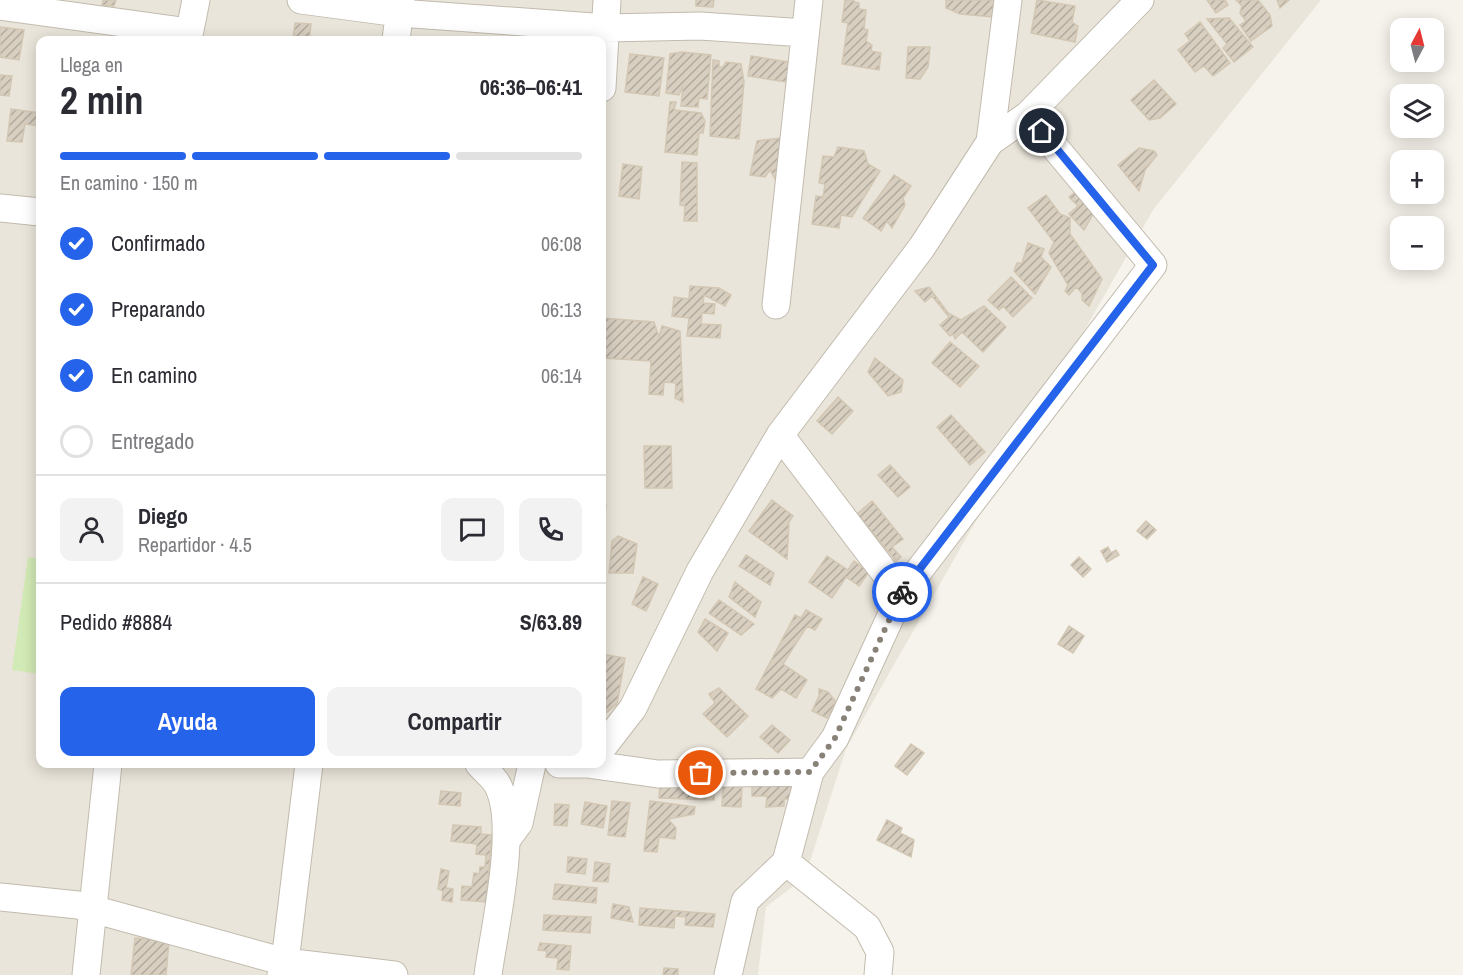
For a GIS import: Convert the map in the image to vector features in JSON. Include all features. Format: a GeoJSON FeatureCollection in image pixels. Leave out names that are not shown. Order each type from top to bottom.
{"type":"FeatureCollection","features":[{"type":"Feature","properties":{"kind":"street"},"geometry":{"type":"LineString","coordinates":[[0,6],[189,36],[196,0]]}},
{"type":"Feature","properties":{"kind":"street"},"geometry":{"type":"LineString","coordinates":[[301,0],[400,6],[608,28],[700,26],[805,33]]}},
{"type":"Feature","properties":{"kind":"street"},"geometry":{"type":"LineString","coordinates":[[606,48],[607,0]]}},
{"type":"Feature","properties":{"kind":"street"},"geometry":{"type":"LineString","coordinates":[[776,305],[809,0]]}},
{"type":"Feature","properties":{"kind":"street"},"geometry":{"type":"LineString","coordinates":[[990,142],[1008,0]]}},
{"type":"Feature","properties":{"kind":"street"},"geometry":{"type":"LineString","coordinates":[[606,743],[633,708],[700,571],[780,435],[922,247],[990,142],[1028,115],[1140,0]]}},
{"type":"Feature","properties":{"kind":"street"},"geometry":{"type":"LineString","coordinates":[[396,36],[400,6]]}},
{"type":"Feature","properties":{"kind":"street"},"geometry":{"type":"LineString","coordinates":[[728,975],[745,901],[771,873],[786,862],[810,772],[835,738],[901,594],[1153,265],[1028,115]]}},
{"type":"Feature","properties":{"kind":"street"},"geometry":{"type":"LineString","coordinates":[[0,208],[36,212]]}},
{"type":"Feature","properties":{"kind":"street"},"geometry":{"type":"LineString","coordinates":[[780,435],[901,594]]}},
{"type":"Feature","properties":{"kind":"street"},"geometry":{"type":"LineString","coordinates":[[606,767],[658,774],[810,772]]}},
{"type":"Feature","properties":{"kind":"street"},"geometry":{"type":"LineString","coordinates":[[86,975],[108,768]]}},
{"type":"Feature","properties":{"kind":"street"},"geometry":{"type":"LineString","coordinates":[[283,968],[308,768]]}},
{"type":"Feature","properties":{"kind":"street"},"geometry":{"type":"LineString","coordinates":[[482,768],[499,787],[506,815],[502,903],[496,918],[488,975]]}},
{"type":"Feature","properties":{"kind":"street"},"geometry":{"type":"LineString","coordinates":[[504,844],[519,823],[531,768]]}},
{"type":"Feature","properties":{"kind":"street"},"geometry":{"type":"LineString","coordinates":[[786,862],[867,927],[880,952],[878,975]]}},
{"type":"Feature","properties":{"kind":"street"},"geometry":{"type":"LineString","coordinates":[[0,897],[78,905],[283,968],[394,975]]}},
{"type":"Feature","properties":{"kind":"shaded area"},"geometry":{"type":"Polygon","coordinates":[[[0,0],[1321,0],[1153,210],[846,749],[805,877],[766,907],[758,975],[0,975],[0,0]]]}},
{"type":"Feature","properties":{"kind":"green space"},"geometry":{"type":"Polygon","coordinates":[[[28,557],[36,558],[36,673],[12,670],[28,557]]]}},
{"type":"Feature","properties":{"kind":"building"},"geometry":{"type":"Polygon","coordinates":[[[103,0],[116,0],[114,6],[102,5],[103,0]]]}},
{"type":"Feature","properties":{"kind":"building"},"geometry":{"type":"Polygon","coordinates":[[[696,0],[714,0],[713,7],[696,6],[696,0]]]}},
{"type":"Feature","properties":{"kind":"building"},"geometry":{"type":"Polygon","coordinates":[[[845,0],[854,0],[859,3],[859,9],[866,10],[864,29],[868,30],[866,41],[872,45],[871,51],[881,53],[879,70],[842,64],[848,23],[842,22],[845,0]]]}},
{"type":"Feature","properties":{"kind":"building"},"geometry":{"type":"Polygon","coordinates":[[[946,0],[998,0],[993,17],[960,14],[946,8],[946,0]]]}},
{"type":"Feature","properties":{"kind":"building"},"geometry":{"type":"Polygon","coordinates":[[[1037,0],[1075,6],[1072,22],[1078,26],[1075,42],[1031,33],[1037,0]]]}},
{"type":"Feature","properties":{"kind":"building"},"geometry":{"type":"Polygon","coordinates":[[[1207,0],[1225,0],[1228,5],[1216,13],[1207,0]]]}},
{"type":"Feature","properties":{"kind":"building"},"geometry":{"type":"Polygon","coordinates":[[[1236,0],[1258,0],[1270,15],[1272,26],[1251,41],[1240,25],[1246,21],[1240,13],[1242,6],[1236,0]]]}},
{"type":"Feature","properties":{"kind":"building"},"geometry":{"type":"Polygon","coordinates":[[[1277,0],[1289,0],[1280,8],[1277,0]]]}},
{"type":"Feature","properties":{"kind":"building"},"geometry":{"type":"Polygon","coordinates":[[[1229,18],[1253,47],[1234,62],[1223,48],[1227,44],[1207,19],[1229,18]]]}},
{"type":"Feature","properties":{"kind":"building"},"geometry":{"type":"Polygon","coordinates":[[[1200,22],[1230,63],[1213,76],[1204,66],[1195,72],[1178,50],[1190,41],[1185,34],[1200,22]]]}},
{"type":"Feature","properties":{"kind":"building"},"geometry":{"type":"Polygon","coordinates":[[[295,23],[311,24],[310,36],[293,36],[295,23]]]}},
{"type":"Feature","properties":{"kind":"building"},"geometry":{"type":"Polygon","coordinates":[[[0,27],[24,30],[19,60],[0,57],[0,27]]]}},
{"type":"Feature","properties":{"kind":"building"},"geometry":{"type":"Polygon","coordinates":[[[908,47],[930,47],[928,67],[920,79],[906,78],[908,47]]]}},
{"type":"Feature","properties":{"kind":"building"},"geometry":{"type":"Polygon","coordinates":[[[682,52],[711,55],[707,99],[699,98],[698,107],[681,106],[683,85],[679,95],[666,93],[670,54],[682,52]]]}},
{"type":"Feature","properties":{"kind":"building"},"geometry":{"type":"Polygon","coordinates":[[[630,54],[664,58],[659,96],[625,92],[630,54]]]}},
{"type":"Feature","properties":{"kind":"building"},"geometry":{"type":"Polygon","coordinates":[[[751,56],[789,62],[786,82],[748,76],[751,56]]]}},
{"type":"Feature","properties":{"kind":"building"},"geometry":{"type":"Polygon","coordinates":[[[713,60],[719,61],[719,67],[723,67],[726,62],[741,64],[744,82],[739,139],[710,136],[713,60]]]}},
{"type":"Feature","properties":{"kind":"building"},"geometry":{"type":"Polygon","coordinates":[[[0,75],[12,76],[9,96],[0,95],[0,75]]]}},
{"type":"Feature","properties":{"kind":"building"},"geometry":{"type":"Polygon","coordinates":[[[1154,80],[1176,104],[1160,118],[1149,120],[1131,100],[1154,80]]]}},
{"type":"Feature","properties":{"kind":"building"},"geometry":{"type":"Polygon","coordinates":[[[670,102],[676,102],[674,110],[701,113],[705,121],[703,133],[699,133],[697,155],[665,152],[670,102]]]}},
{"type":"Feature","properties":{"kind":"building"},"geometry":{"type":"Polygon","coordinates":[[[11,109],[36,112],[36,125],[25,124],[22,142],[7,141],[11,109]]]}},
{"type":"Feature","properties":{"kind":"building"},"geometry":{"type":"Polygon","coordinates":[[[781,138],[784,159],[778,160],[776,170],[780,181],[776,181],[770,170],[765,177],[750,175],[757,141],[781,138]]]}},
{"type":"Feature","properties":{"kind":"building"},"geometry":{"type":"Polygon","coordinates":[[[838,147],[864,151],[868,164],[880,171],[852,217],[841,215],[839,228],[812,224],[816,196],[823,197],[825,184],[819,183],[823,156],[834,157],[838,147]]]}},
{"type":"Feature","properties":{"kind":"building"},"geometry":{"type":"Polygon","coordinates":[[[1139,148],[1154,151],[1157,155],[1145,170],[1139,191],[1118,165],[1139,148]]]}},
{"type":"Feature","properties":{"kind":"building"},"geometry":{"type":"Polygon","coordinates":[[[682,162],[697,163],[697,221],[684,221],[685,206],[680,205],[682,162]]]}},
{"type":"Feature","properties":{"kind":"building"},"geometry":{"type":"Polygon","coordinates":[[[623,164],[642,167],[639,199],[619,196],[623,164]]]}},
{"type":"Feature","properties":{"kind":"building"},"geometry":{"type":"Polygon","coordinates":[[[894,175],[911,186],[903,198],[905,205],[892,228],[887,221],[881,231],[863,218],[894,175]]]}},
{"type":"Feature","properties":{"kind":"building"},"geometry":{"type":"Polygon","coordinates":[[[1079,189],[1096,209],[1084,230],[1069,214],[1078,206],[1069,197],[1079,189]]]}},
{"type":"Feature","properties":{"kind":"building"},"geometry":{"type":"Polygon","coordinates":[[[1046,195],[1060,214],[1070,218],[1070,234],[1102,279],[1089,306],[1082,300],[1082,293],[1076,287],[1069,295],[1065,291],[1068,285],[1049,253],[1054,242],[1028,208],[1046,195]]]}},
{"type":"Feature","properties":{"kind":"building"},"geometry":{"type":"Polygon","coordinates":[[[1028,243],[1044,249],[1041,257],[1051,267],[1035,294],[1014,271],[1017,263],[1022,263],[1028,243]]]}},
{"type":"Feature","properties":{"kind":"building"},"geometry":{"type":"Polygon","coordinates":[[[1011,277],[1032,298],[1013,317],[1003,306],[999,310],[988,300],[1011,277]]]}},
{"type":"Feature","properties":{"kind":"building"},"geometry":{"type":"Polygon","coordinates":[[[690,286],[719,288],[731,295],[725,306],[704,295],[703,303],[715,304],[714,314],[702,313],[701,324],[721,325],[720,338],[687,336],[689,318],[672,316],[674,297],[689,299],[690,286]]]}},
{"type":"Feature","properties":{"kind":"building"},"geometry":{"type":"Polygon","coordinates":[[[929,287],[948,313],[961,320],[984,306],[1006,327],[983,352],[962,332],[955,339],[953,334],[950,336],[940,325],[949,317],[932,296],[925,302],[915,291],[929,287]]]}},
{"type":"Feature","properties":{"kind":"building"},"geometry":{"type":"Polygon","coordinates":[[[606,318],[654,322],[659,337],[662,326],[680,331],[683,402],[675,398],[676,383],[664,382],[663,395],[649,394],[651,361],[606,358],[606,318]]]}},
{"type":"Feature","properties":{"kind":"building"},"geometry":{"type":"Polygon","coordinates":[[[950,342],[979,366],[960,387],[932,363],[950,342]]]}},
{"type":"Feature","properties":{"kind":"building"},"geometry":{"type":"Polygon","coordinates":[[[875,358],[903,380],[901,392],[888,396],[868,372],[875,358]]]}},
{"type":"Feature","properties":{"kind":"building"},"geometry":{"type":"Polygon","coordinates":[[[838,397],[853,411],[832,434],[817,421],[838,397]]]}},
{"type":"Feature","properties":{"kind":"building"},"geometry":{"type":"Polygon","coordinates":[[[951,415],[985,452],[970,465],[937,427],[951,415]]]}},
{"type":"Feature","properties":{"kind":"building"},"geometry":{"type":"Polygon","coordinates":[[[644,446],[671,446],[672,488],[645,488],[644,446]]]}},
{"type":"Feature","properties":{"kind":"building"},"geometry":{"type":"Polygon","coordinates":[[[890,465],[910,487],[898,497],[878,475],[890,465]]]}},
{"type":"Feature","properties":{"kind":"building"},"geometry":{"type":"Polygon","coordinates":[[[772,500],[793,516],[789,522],[787,559],[749,531],[772,500]]]}},
{"type":"Feature","properties":{"kind":"building"},"geometry":{"type":"Polygon","coordinates":[[[872,501],[903,539],[892,547],[901,557],[896,561],[857,514],[872,501]]]}},
{"type":"Feature","properties":{"kind":"building"},"geometry":{"type":"Polygon","coordinates":[[[1146,521],[1156,530],[1147,539],[1137,531],[1146,521]]]}},
{"type":"Feature","properties":{"kind":"building"},"geometry":{"type":"Polygon","coordinates":[[[618,536],[637,544],[633,573],[609,573],[612,541],[618,536]]]}},
{"type":"Feature","properties":{"kind":"building"},"geometry":{"type":"Polygon","coordinates":[[[1108,547],[1111,553],[1116,550],[1119,555],[1107,562],[1101,551],[1108,547]]]}},
{"type":"Feature","properties":{"kind":"building"},"geometry":{"type":"Polygon","coordinates":[[[746,555],[774,573],[770,585],[739,566],[746,555]]]}},
{"type":"Feature","properties":{"kind":"building"},"geometry":{"type":"Polygon","coordinates":[[[827,556],[848,570],[854,561],[869,572],[859,586],[846,577],[832,598],[809,582],[827,556]]]}},
{"type":"Feature","properties":{"kind":"building"},"geometry":{"type":"Polygon","coordinates":[[[1079,557],[1091,569],[1083,577],[1071,565],[1079,557]]]}},
{"type":"Feature","properties":{"kind":"building"},"geometry":{"type":"Polygon","coordinates":[[[643,577],[658,584],[646,611],[632,604],[643,577]]]}},
{"type":"Feature","properties":{"kind":"building"},"geometry":{"type":"Polygon","coordinates":[[[735,582],[761,602],[755,617],[729,597],[735,582]]]}},
{"type":"Feature","properties":{"kind":"building"},"geometry":{"type":"Polygon","coordinates":[[[719,600],[754,624],[741,635],[709,613],[719,600]]]}},
{"type":"Feature","properties":{"kind":"building"},"geometry":{"type":"Polygon","coordinates":[[[806,610],[822,619],[815,630],[807,626],[783,664],[807,680],[796,698],[781,689],[772,698],[756,689],[795,615],[801,618],[806,610]]]}},
{"type":"Feature","properties":{"kind":"building"},"geometry":{"type":"Polygon","coordinates":[[[705,619],[728,633],[717,651],[698,632],[705,619]]]}},
{"type":"Feature","properties":{"kind":"building"},"geometry":{"type":"Polygon","coordinates":[[[1069,626],[1084,636],[1073,653],[1058,644],[1069,626]]]}},
{"type":"Feature","properties":{"kind":"building"},"geometry":{"type":"Polygon","coordinates":[[[606,655],[625,658],[617,704],[606,713],[606,655]]]}},
{"type":"Feature","properties":{"kind":"building"},"geometry":{"type":"Polygon","coordinates":[[[719,688],[748,716],[727,737],[703,714],[715,703],[709,694],[719,688]]]}},
{"type":"Feature","properties":{"kind":"building"},"geometry":{"type":"Polygon","coordinates":[[[819,689],[828,692],[836,702],[827,718],[812,711],[819,696],[819,689]]]}},
{"type":"Feature","properties":{"kind":"building"},"geometry":{"type":"Polygon","coordinates":[[[772,725],[790,740],[778,753],[760,737],[772,725]]]}},
{"type":"Feature","properties":{"kind":"building"},"geometry":{"type":"Polygon","coordinates":[[[911,744],[924,753],[907,775],[895,766],[911,744]]]}},
{"type":"Feature","properties":{"kind":"building"},"geometry":{"type":"Polygon","coordinates":[[[796,782],[796,799],[784,799],[784,806],[766,807],[767,796],[752,796],[752,783],[796,782]]]}},
{"type":"Feature","properties":{"kind":"building"},"geometry":{"type":"Polygon","coordinates":[[[660,783],[715,785],[714,800],[659,798],[660,783]]]}},
{"type":"Feature","properties":{"kind":"building"},"geometry":{"type":"Polygon","coordinates":[[[723,784],[742,786],[741,807],[722,806],[723,784]]]}},
{"type":"Feature","properties":{"kind":"building"},"geometry":{"type":"Polygon","coordinates":[[[441,791],[461,793],[460,806],[439,804],[441,791]]]}},
{"type":"Feature","properties":{"kind":"building"},"geometry":{"type":"Polygon","coordinates":[[[612,801],[630,803],[625,837],[608,835],[612,801]]]}},
{"type":"Feature","properties":{"kind":"building"},"geometry":{"type":"Polygon","coordinates":[[[650,801],[695,807],[694,814],[668,819],[676,828],[675,839],[659,837],[657,852],[644,851],[650,801]]]}},
{"type":"Feature","properties":{"kind":"building"},"geometry":{"type":"Polygon","coordinates":[[[585,802],[607,806],[603,828],[581,824],[585,802]]]}},
{"type":"Feature","properties":{"kind":"building"},"geometry":{"type":"Polygon","coordinates":[[[555,804],[569,805],[567,826],[554,825],[555,804]]]}},
{"type":"Feature","properties":{"kind":"building"},"geometry":{"type":"Polygon","coordinates":[[[887,820],[902,828],[900,833],[914,840],[911,857],[877,840],[887,820]]]}},
{"type":"Feature","properties":{"kind":"building"},"geometry":{"type":"Polygon","coordinates":[[[453,825],[481,827],[481,834],[492,835],[486,902],[461,900],[462,886],[472,887],[474,873],[479,874],[480,867],[485,867],[486,855],[476,854],[477,844],[451,841],[453,825]]]}},
{"type":"Feature","properties":{"kind":"building"},"geometry":{"type":"Polygon","coordinates":[[[568,857],[587,859],[585,874],[567,872],[568,857]]]}},
{"type":"Feature","properties":{"kind":"building"},"geometry":{"type":"Polygon","coordinates":[[[595,862],[610,864],[608,882],[593,881],[595,862]]]}},
{"type":"Feature","properties":{"kind":"building"},"geometry":{"type":"Polygon","coordinates":[[[441,869],[449,871],[446,888],[453,889],[452,902],[442,900],[443,891],[438,889],[441,869]]]}},
{"type":"Feature","properties":{"kind":"building"},"geometry":{"type":"Polygon","coordinates":[[[555,884],[597,888],[596,903],[553,899],[555,884]]]}},
{"type":"Feature","properties":{"kind":"building"},"geometry":{"type":"Polygon","coordinates":[[[613,904],[629,907],[633,922],[611,918],[613,904]]]}},
{"type":"Feature","properties":{"kind":"building"},"geometry":{"type":"Polygon","coordinates":[[[640,908],[715,914],[713,927],[685,925],[686,917],[675,916],[674,928],[639,925],[640,908]]]}},
{"type":"Feature","properties":{"kind":"building"},"geometry":{"type":"Polygon","coordinates":[[[544,915],[591,917],[590,933],[543,930],[544,915]]]}},
{"type":"Feature","properties":{"kind":"building"},"geometry":{"type":"Polygon","coordinates":[[[135,938],[169,941],[166,975],[131,975],[135,938]]]}},
{"type":"Feature","properties":{"kind":"building"},"geometry":{"type":"Polygon","coordinates":[[[540,943],[571,946],[569,970],[557,969],[558,958],[546,957],[547,951],[538,950],[540,943]]]}},
{"type":"Feature","properties":{"kind":"building"},"geometry":{"type":"Polygon","coordinates":[[[664,968],[678,969],[678,975],[663,975],[664,968]]]}},
{"type":"Feature","properties":{"kind":"way so far"},"geometry":{"type":"LineString","coordinates":[[701,773],[810,772],[835,738],[902,592]]}},
{"type":"Feature","properties":{"kind":"route"},"geometry":{"type":"LineString","coordinates":[[902,592],[1153,265],[1042,131]]}}]}
